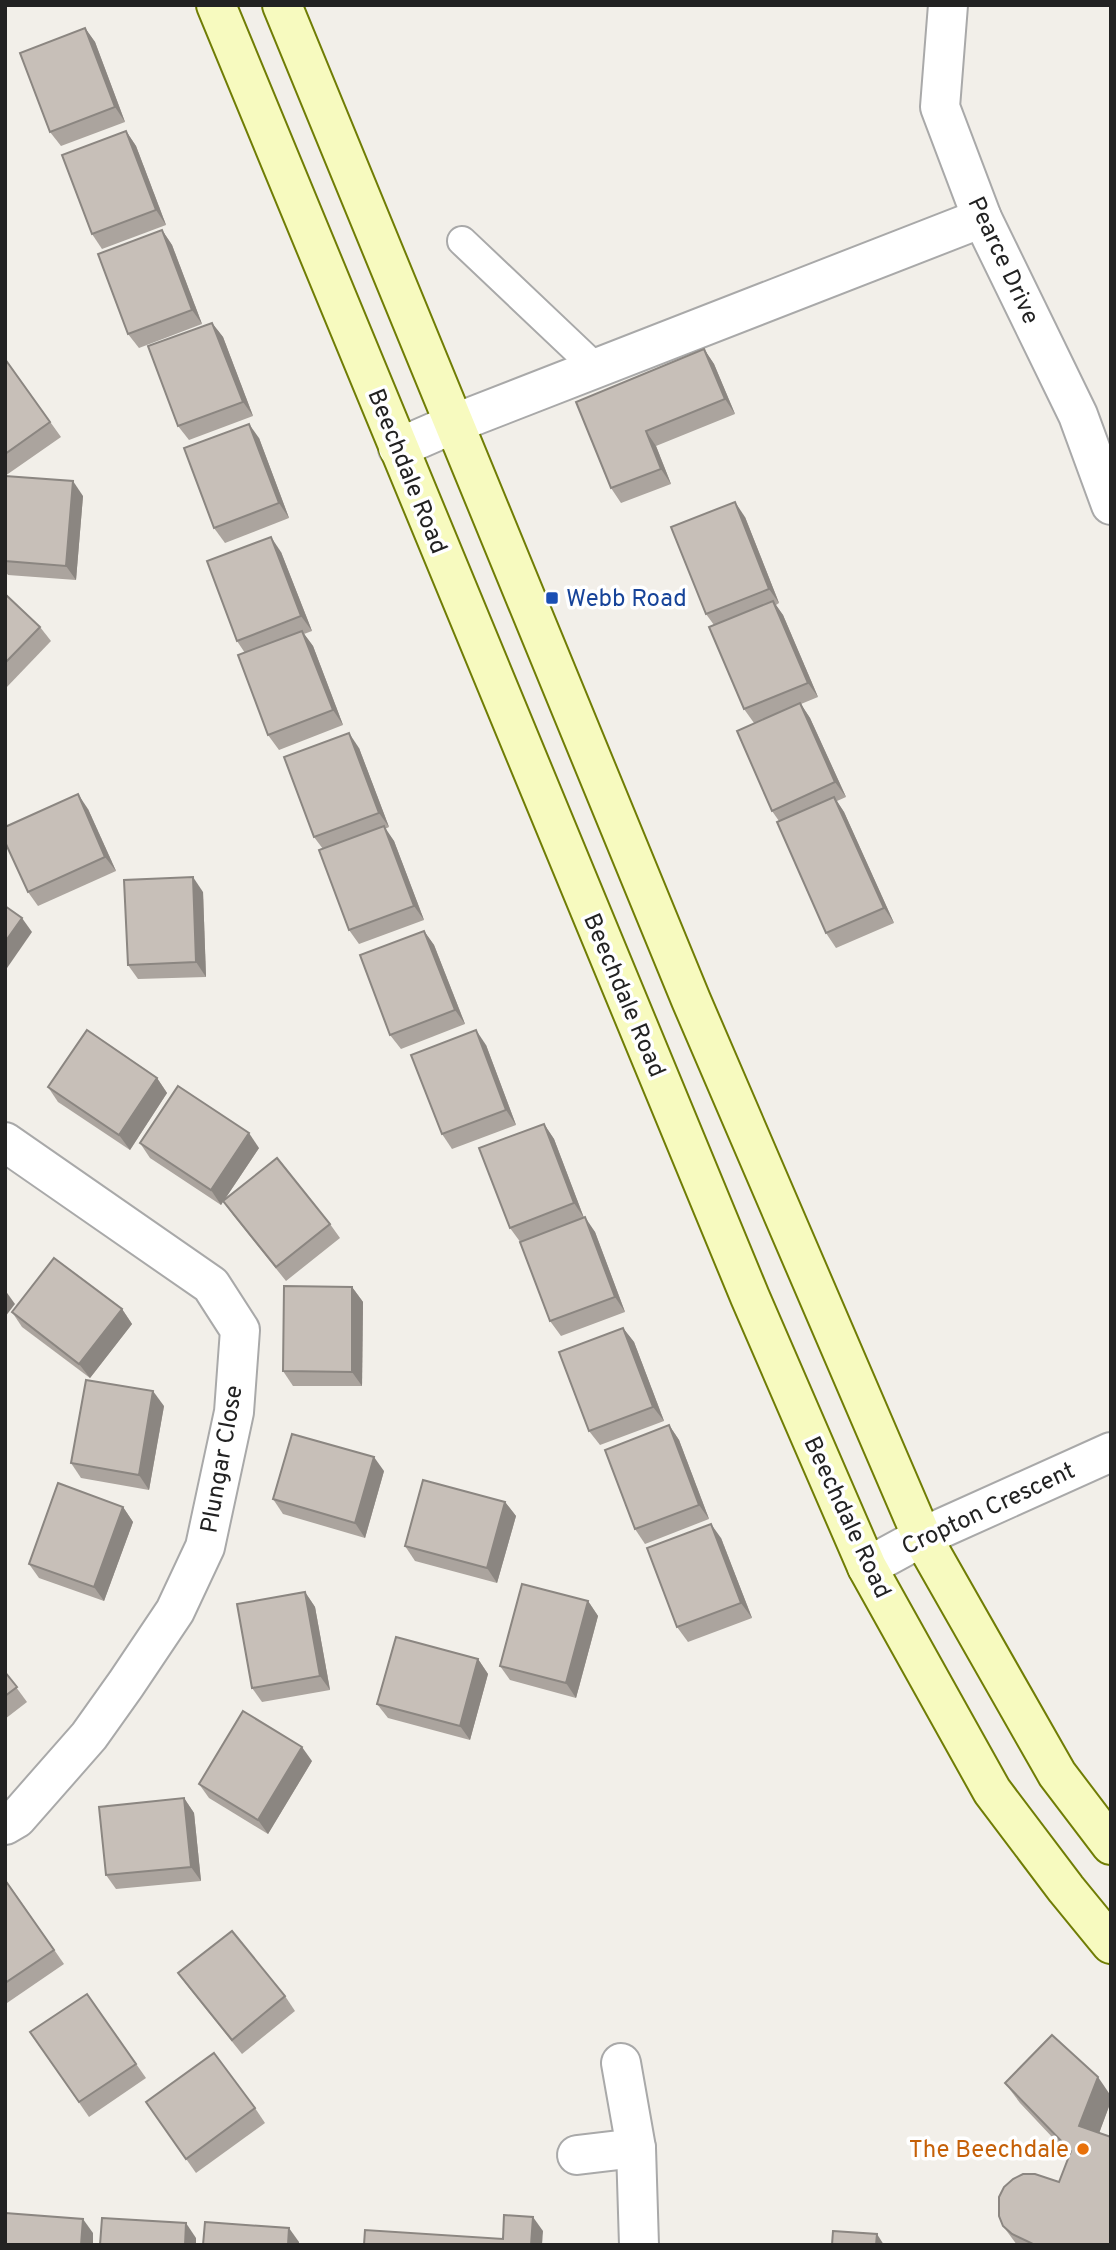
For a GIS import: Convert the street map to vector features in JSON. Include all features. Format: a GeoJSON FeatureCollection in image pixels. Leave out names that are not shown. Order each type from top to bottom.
{"type":"FeatureCollection","features":[{"type":"Feature","properties":{"kind":"street","name":"Beechdale Road"},"geometry":{"type":"LineString","coordinates":[[216,5],[745,1284],[867,1567],[992,1791],[1111,1944]]}},
{"type":"Feature","properties":{"kind":"street"},"geometry":{"type":"LineString","coordinates":[[282,5],[691,1000],[922,1537],[1058,1774],[1111,1846]]}},
{"type":"Feature","properties":{"kind":"street","name":"Pearce Drive"},"geometry":{"type":"LineString","coordinates":[[948,5],[940,107],[982,218],[1078,415],[1111,505]]}},
{"type":"Feature","properties":{"kind":"street"},"geometry":{"type":"LineString","coordinates":[[398,448],[453,424],[982,218]]}},
{"type":"Feature","properties":{"kind":"street","name":"Plungar Close"},"geometry":{"type":"LineString","coordinates":[[5,1142],[211,1285],[240,1330],[234,1412],[205,1547],[180,1601],[89,1736],[17,1818],[5,1825]]}},
{"type":"Feature","properties":{"kind":"street","name":"Cropton Crescent"},"geometry":{"type":"LineString","coordinates":[[867,1567],[922,1537],[1111,1452]]}},
{"type":"Feature","properties":{"kind":"street"},"geometry":{"type":"LineString","coordinates":[[621,2063],[636,2148],[639,2245]]}},
{"type":"Feature","properties":{"kind":"street"},"geometry":{"type":"LineString","coordinates":[[577,2155],[636,2148]]}},
{"type":"Feature","properties":{"kind":"lane"},"geometry":{"type":"LineString","coordinates":[[462,241],[596,369]]}},
{"type":"Feature","properties":{"kind":"building"},"geometry":{"type":"Polygon","coordinates":[[[85,28],[115,107],[50,132],[20,53],[85,28]]]}},
{"type":"Feature","properties":{"kind":"building"},"geometry":{"type":"Polygon","coordinates":[[[126,131],[156,210],[92,234],[62,155],[126,131]]]}},
{"type":"Feature","properties":{"kind":"building"},"geometry":{"type":"Polygon","coordinates":[[[162,230],[192,310],[128,334],[98,254],[162,230]]]}},
{"type":"Feature","properties":{"kind":"building"},"geometry":{"type":"Polygon","coordinates":[[[212,323],[243,402],[178,426],[148,346],[212,323]]]}},
{"type":"Feature","properties":{"kind":"building"},"geometry":{"type":"Polygon","coordinates":[[[704,349],[725,399],[646,431],[661,469],[611,488],[576,402],[704,349]]]}},
{"type":"Feature","properties":{"kind":"building"},"geometry":{"type":"Polygon","coordinates":[[[5,359],[50,422],[5,454],[5,359]]]}},
{"type":"Feature","properties":{"kind":"building"},"geometry":{"type":"Polygon","coordinates":[[[249,424],[279,503],[214,528],[184,448],[249,424]]]}},
{"type":"Feature","properties":{"kind":"building"},"geometry":{"type":"Polygon","coordinates":[[[5,476],[73,481],[66,566],[5,561],[5,476]]]}},
{"type":"Feature","properties":{"kind":"building"},"geometry":{"type":"Polygon","coordinates":[[[735,502],[769,589],[706,614],[671,527],[735,502]]]}},
{"type":"Feature","properties":{"kind":"building"},"geometry":{"type":"Polygon","coordinates":[[[271,537],[301,616],[237,641],[207,561],[271,537]]]}},
{"type":"Feature","properties":{"kind":"building"},"geometry":{"type":"Polygon","coordinates":[[[5,594],[40,627],[5,663],[5,594]]]}},
{"type":"Feature","properties":{"kind":"building"},"geometry":{"type":"Polygon","coordinates":[[[773,601],[808,683],[744,709],[709,627],[773,601]]]}},
{"type":"Feature","properties":{"kind":"building"},"geometry":{"type":"Polygon","coordinates":[[[302,631],[333,710],[268,735],[238,655],[302,631]]]}},
{"type":"Feature","properties":{"kind":"building"},"geometry":{"type":"Polygon","coordinates":[[[800,703],[835,782],[772,811],[737,731],[800,703]]]}},
{"type":"Feature","properties":{"kind":"building"},"geometry":{"type":"Polygon","coordinates":[[[349,733],[379,813],[314,837],[284,757],[349,733]]]}},
{"type":"Feature","properties":{"kind":"building"},"geometry":{"type":"Polygon","coordinates":[[[78,794],[105,857],[28,892],[5,842],[5,827],[78,794]]]}},
{"type":"Feature","properties":{"kind":"building"},"geometry":{"type":"Polygon","coordinates":[[[834,797],[884,908],[826,933],[777,822],[834,797]]]}},
{"type":"Feature","properties":{"kind":"building"},"geometry":{"type":"Polygon","coordinates":[[[384,826],[414,906],[349,930],[319,850],[384,826]]]}},
{"type":"Feature","properties":{"kind":"building"},"geometry":{"type":"Polygon","coordinates":[[[193,877],[196,962],[128,965],[124,880],[193,877]]]}},
{"type":"Feature","properties":{"kind":"building"},"geometry":{"type":"Polygon","coordinates":[[[5,906],[22,918],[5,942],[5,906]]]}},
{"type":"Feature","properties":{"kind":"building"},"geometry":{"type":"Polygon","coordinates":[[[424,931],[455,1010],[390,1035],[360,955],[424,931]]]}},
{"type":"Feature","properties":{"kind":"building"},"geometry":{"type":"Polygon","coordinates":[[[87,1030],[157,1078],[119,1135],[48,1087],[87,1030]]]}},
{"type":"Feature","properties":{"kind":"building"},"geometry":{"type":"Polygon","coordinates":[[[476,1030],[506,1110],[442,1134],[411,1055],[476,1030]]]}},
{"type":"Feature","properties":{"kind":"building"},"geometry":{"type":"Polygon","coordinates":[[[178,1086],[249,1133],[211,1190],[140,1143],[178,1086]]]}},
{"type":"Feature","properties":{"kind":"building"},"geometry":{"type":"Polygon","coordinates":[[[544,1124],[574,1203],[510,1228],[479,1148],[544,1124]]]}},
{"type":"Feature","properties":{"kind":"building"},"geometry":{"type":"Polygon","coordinates":[[[277,1158],[330,1224],[276,1267],[223,1201],[277,1158]]]}},
{"type":"Feature","properties":{"kind":"building"},"geometry":{"type":"Polygon","coordinates":[[[585,1217],[615,1297],[550,1321],[520,1242],[585,1217]]]}},
{"type":"Feature","properties":{"kind":"building"},"geometry":{"type":"Polygon","coordinates":[[[54,1258],[122,1309],[79,1364],[12,1312],[54,1258]]]}},
{"type":"Feature","properties":{"kind":"building"},"geometry":{"type":"Polygon","coordinates":[[[284,1286],[352,1287],[352,1372],[283,1371],[284,1286]]]}},
{"type":"Feature","properties":{"kind":"building"},"geometry":{"type":"Polygon","coordinates":[[[623,1328],[653,1407],[589,1431],[559,1352],[623,1328]]]}},
{"type":"Feature","properties":{"kind":"building"},"geometry":{"type":"Polygon","coordinates":[[[86,1380],[153,1391],[139,1475],[71,1463],[86,1380]]]}},
{"type":"Feature","properties":{"kind":"building"},"geometry":{"type":"Polygon","coordinates":[[[669,1425],[699,1505],[635,1529],[605,1450],[669,1425]]]}},
{"type":"Feature","properties":{"kind":"building"},"geometry":{"type":"Polygon","coordinates":[[[292,1434],[374,1457],[355,1523],[273,1499],[292,1434]]]}},
{"type":"Feature","properties":{"kind":"building"},"geometry":{"type":"Polygon","coordinates":[[[423,1480],[505,1502],[487,1568],[405,1546],[423,1480]]]}},
{"type":"Feature","properties":{"kind":"building"},"geometry":{"type":"Polygon","coordinates":[[[58,1483],[123,1507],[94,1587],[29,1564],[58,1483]]]}},
{"type":"Feature","properties":{"kind":"building"},"geometry":{"type":"Polygon","coordinates":[[[711,1524],[741,1603],[677,1627],[647,1548],[711,1524]]]}},
{"type":"Feature","properties":{"kind":"building"},"geometry":{"type":"Polygon","coordinates":[[[522,1584],[588,1601],[566,1683],[500,1666],[522,1584]]]}},
{"type":"Feature","properties":{"kind":"building"},"geometry":{"type":"Polygon","coordinates":[[[305,1592],[320,1676],[252,1688],[237,1604],[305,1592]]]}},
{"type":"Feature","properties":{"kind":"building"},"geometry":{"type":"Polygon","coordinates":[[[396,1637],[478,1659],[460,1726],[377,1704],[396,1637]]]}},
{"type":"Feature","properties":{"kind":"building"},"geometry":{"type":"Polygon","coordinates":[[[5,1672],[17,1687],[5,1696],[5,1672]]]}},
{"type":"Feature","properties":{"kind":"building"},"geometry":{"type":"Polygon","coordinates":[[[243,1711],[302,1747],[258,1820],[199,1784],[243,1711]]]}},
{"type":"Feature","properties":{"kind":"building"},"geometry":{"type":"Polygon","coordinates":[[[184,1798],[191,1867],[106,1875],[99,1807],[184,1798]]]}},
{"type":"Feature","properties":{"kind":"building"},"geometry":{"type":"Polygon","coordinates":[[[5,1880],[54,1950],[5,1983],[5,1880]]]}},
{"type":"Feature","properties":{"kind":"building"},"geometry":{"type":"Polygon","coordinates":[[[232,1931],[285,1996],[232,2040],[178,1973],[232,1931]]]}},
{"type":"Feature","properties":{"kind":"building"},"geometry":{"type":"Polygon","coordinates":[[[87,1994],[136,2064],[79,2102],[30,2032],[87,1994]]]}},
{"type":"Feature","properties":{"kind":"building","name":"The Beechdale"},"geometry":{"type":"Polygon","coordinates":[[[1052,2035],[1098,2077],[1079,2126],[1111,2137],[1111,2245],[1035,2245],[1012,2234],[1003,2226],[999,2216],[999,2197],[1004,2187],[1023,2174],[1035,2174],[1059,2182],[1071,2151],[1005,2083],[1052,2035]]]}},
{"type":"Feature","properties":{"kind":"building"},"geometry":{"type":"Polygon","coordinates":[[[214,2053],[255,2108],[186,2159],[146,2102],[214,2053]]]}},
{"type":"Feature","properties":{"kind":"building"},"geometry":{"type":"Polygon","coordinates":[[[5,2213],[83,2219],[81,2245],[5,2245],[5,2213]]]}},
{"type":"Feature","properties":{"kind":"building"},"geometry":{"type":"Polygon","coordinates":[[[504,2215],[533,2217],[531,2245],[364,2245],[365,2230],[503,2239],[504,2215]]]}},
{"type":"Feature","properties":{"kind":"building"},"geometry":{"type":"Polygon","coordinates":[[[102,2218],[186,2223],[185,2245],[100,2245],[102,2218]]]}},
{"type":"Feature","properties":{"kind":"building"},"geometry":{"type":"Polygon","coordinates":[[[205,2222],[289,2228],[288,2245],[203,2245],[205,2222]]]}},
{"type":"Feature","properties":{"kind":"building"},"geometry":{"type":"Polygon","coordinates":[[[833,2231],[877,2234],[876,2245],[832,2245],[833,2231]]]}},
{"type":"Feature","properties":{"kind":"place","name":"Webb Road"},"geometry":{"type":"Point","coordinates":[552,598]}},
{"type":"Feature","properties":{"kind":"place","name":"The Beechdale"},"geometry":{"type":"Point","coordinates":[1083,2149]}}]}
